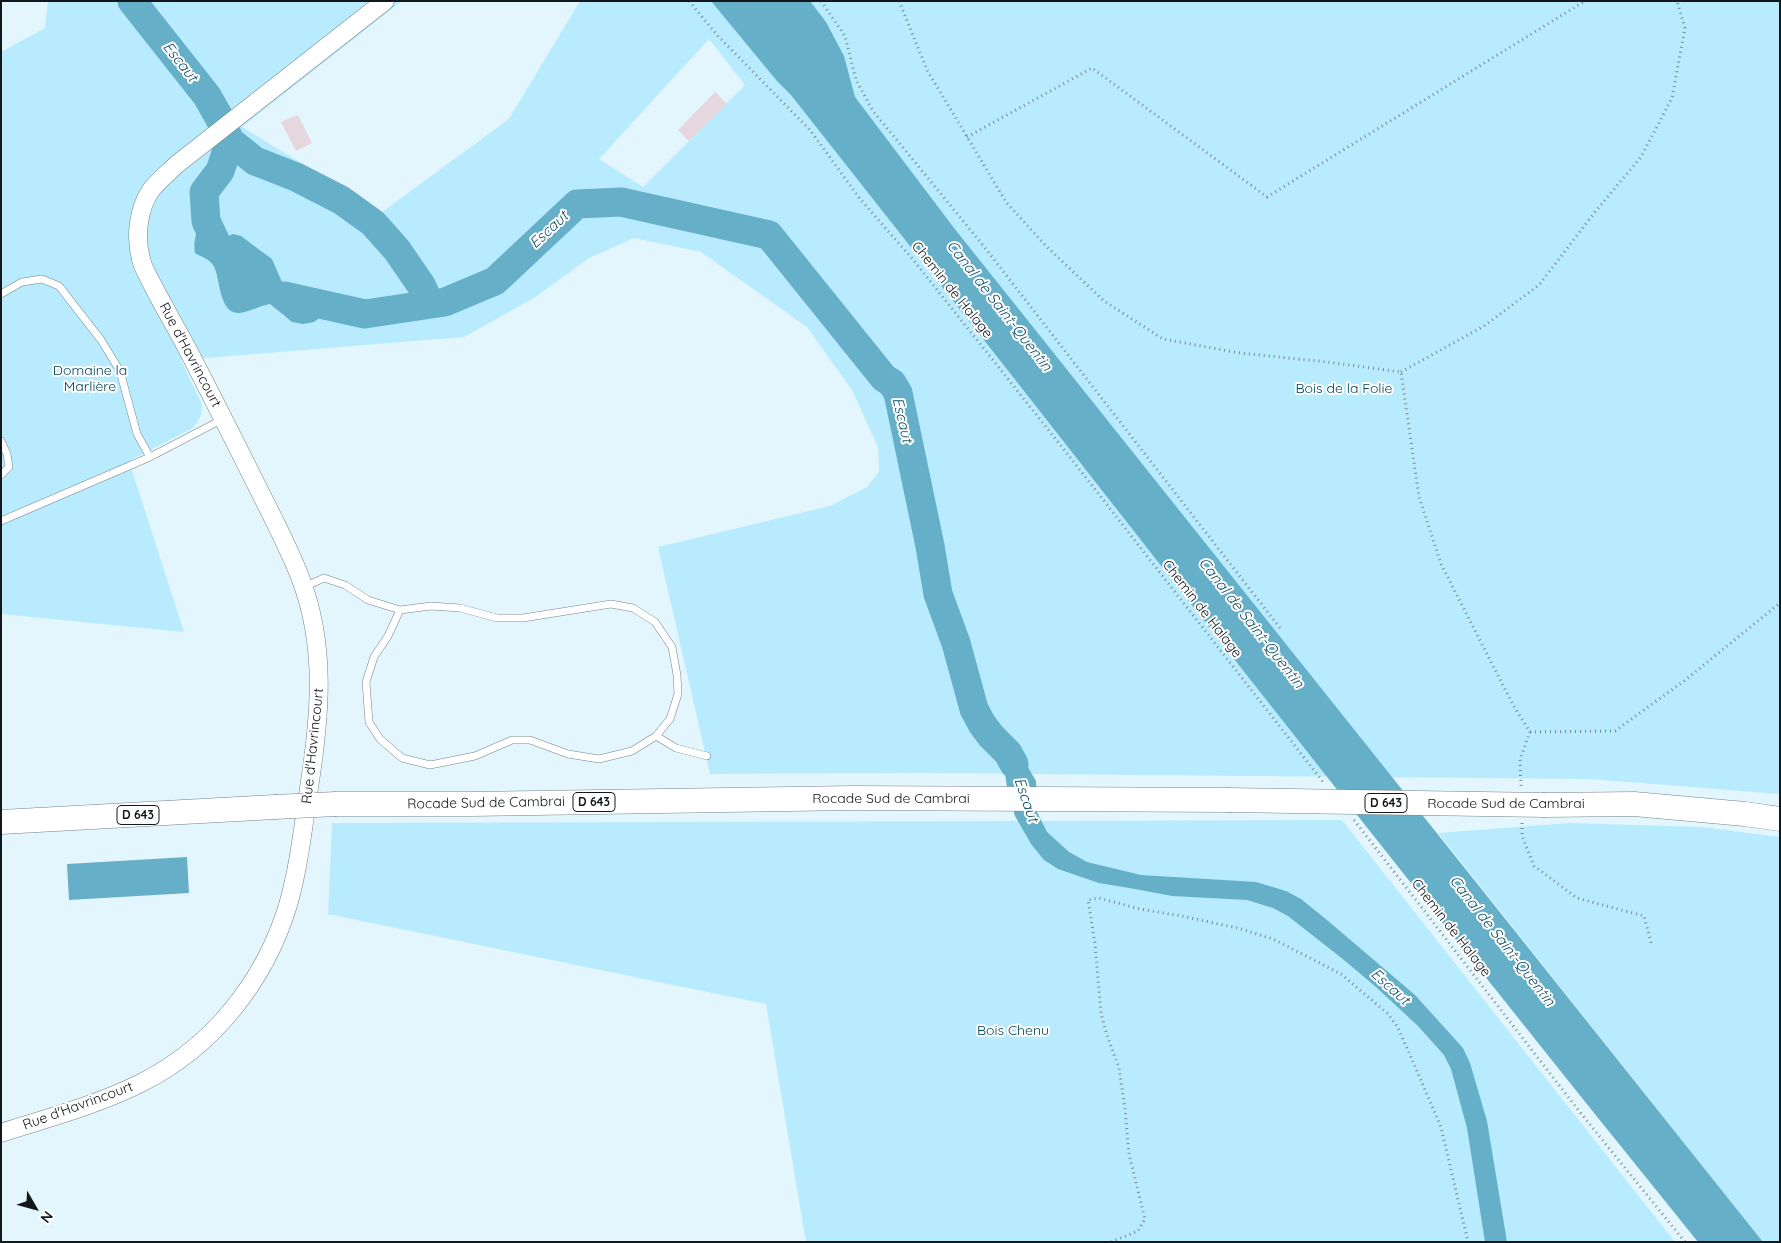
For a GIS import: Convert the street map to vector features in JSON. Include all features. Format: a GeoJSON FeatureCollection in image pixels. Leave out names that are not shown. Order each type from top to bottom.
{"type":"FeatureCollection","features":[{"type":"Feature","properties":{"kind":"highway","name":"Rocade Sud de Cambrai"},"geometry":{"type":"LineString","coordinates":[[1,822],[336,804],[472,804],[853,798],[1228,800],[1545,805],[1634,804],[1780,819]]}},
{"type":"Feature","properties":{"kind":"street","name":"Rue d'Havrincourt"},"geometry":{"type":"LineString","coordinates":[[1,1133],[111,1097],[158,1074],[185,1056],[207,1037],[241,1000],[258,974],[277,936],[294,883],[316,736],[319,702],[318,657],[314,628],[304,588],[275,522],[144,268],[139,246],[139,221],[146,200],[152,190],[176,165],[385,1]]}},
{"type":"Feature","properties":{"kind":"lane"},"geometry":{"type":"LineString","coordinates":[[1,294],[22,282],[42,280],[59,286],[101,340],[120,371],[137,434],[150,456]]}},
{"type":"Feature","properties":{"kind":"lane"},"geometry":{"type":"LineString","coordinates":[[1,520],[150,456],[223,419]]}},
{"type":"Feature","properties":{"kind":"lane"},"geometry":{"type":"LineString","coordinates":[[1,441],[7,454],[9,467],[1,475]]}},
{"type":"Feature","properties":{"kind":"lane"},"geometry":{"type":"LineString","coordinates":[[304,588],[324,578],[345,585],[368,600],[400,610],[430,606],[460,608],[497,618],[523,618],[611,604],[633,608],[655,622],[672,647],[678,694],[670,719],[656,736],[632,751],[599,759],[568,754],[530,740],[512,740],[474,756],[430,765],[402,758],[380,739],[369,722],[366,692],[366,682],[374,657],[388,636],[400,610]]}},
{"type":"Feature","properties":{"kind":"lane"},"geometry":{"type":"LineString","coordinates":[[656,736],[676,748],[707,756]]}},
{"type":"Feature","properties":{"kind":"path","name":"Chemin de Halage"},"geometry":{"type":"LineString","coordinates":[[689,1],[718,36],[810,130],[860,199],[911,257],[1062,447],[1327,788]]}},
{"type":"Feature","properties":{"kind":"path"},"geometry":{"type":"LineString","coordinates":[[821,1],[845,36],[856,80],[873,110],[982,244],[1280,628]]}},
{"type":"Feature","properties":{"kind":"path"},"geometry":{"type":"LineString","coordinates":[[899,1],[927,70],[1006,202],[1045,244],[1104,301],[1163,339],[1240,353],[1401,372],[1484,326],[1539,285],[1595,212],[1641,157],[1672,98],[1684,28],[1677,1]]}},
{"type":"Feature","properties":{"kind":"path"},"geometry":{"type":"LineString","coordinates":[[967,137],[1092,68],[1267,197],[1585,1]]}},
{"type":"Feature","properties":{"kind":"path"},"geometry":{"type":"LineString","coordinates":[[1401,372],[1419,498],[1441,564],[1512,703],[1530,732]]}},
{"type":"Feature","properties":{"kind":"path"},"geometry":{"type":"LineString","coordinates":[[1530,732],[1615,731],[1684,680],[1780,603]]}},
{"type":"Feature","properties":{"kind":"path"},"geometry":{"type":"LineString","coordinates":[[1521,788],[1520,759],[1530,732]]}},
{"type":"Feature","properties":{"kind":"path"},"geometry":{"type":"LineString","coordinates":[[1521,816],[1522,836],[1534,866],[1577,898],[1644,916],[1652,946]]}},
{"type":"Feature","properties":{"kind":"path","name":"Chemin de Halage"},"geometry":{"type":"LineString","coordinates":[[1352,818],[1579,1111],[1685,1242]]}},
{"type":"Feature","properties":{"kind":"path"},"geometry":{"type":"LineString","coordinates":[[1110,1242],[1138,1230],[1145,1219],[1128,1154],[1125,1109],[1119,1068],[1101,1014],[1095,944],[1088,900],[1099,898],[1140,909],[1238,928],[1273,939],[1341,974],[1388,1013],[1397,1026],[1441,1127],[1468,1242]]}},
{"type":"Feature","properties":{"kind":"green space","name":"Bois de la Folie"},"geometry":{"type":"Polygon","coordinates":[[[48,1],[402,1],[242,127],[382,212],[509,119],[580,1],[1780,1],[1780,794],[1589,779],[924,773],[710,774],[658,547],[830,506],[867,487],[879,472],[878,447],[852,390],[807,327],[701,252],[634,238],[589,258],[534,298],[464,337],[181,360],[202,404],[201,416],[193,428],[129,461],[184,632],[1,614],[1,52],[45,28],[48,1]],[[709,39],[599,159],[643,187],[745,85],[709,39]],[[218,224],[208,259],[214,266],[220,290],[261,305],[270,304],[284,317],[306,294],[289,290],[282,282],[272,259],[241,236],[226,237],[218,224]]]}},
{"type":"Feature","properties":{"kind":"green space","name":"Bois Chenu"},"geometry":{"type":"Polygon","coordinates":[[[1342,820],[1675,1242],[806,1242],[766,1004],[328,914],[332,823],[1342,820]]]}},
{"type":"Feature","properties":{"kind":"green space"},"geometry":{"type":"Polygon","coordinates":[[[1569,823],[1702,827],[1780,837],[1780,1242],[1763,1242],[1438,833],[1569,823]]]}},
{"type":"Feature","properties":{"kind":"water","name":"Canal de Saint-Quentin"},"geometry":{"type":"Polygon","coordinates":[[[711,1],[810,1],[826,22],[844,56],[855,97],[954,228],[1763,1242],[1698,1242],[1356,813],[791,95],[777,81],[711,1]]]}},
{"type":"Feature","properties":{"kind":"water"},"geometry":{"type":"Polygon","coordinates":[[[203,221],[214,223],[226,237],[233,234],[241,236],[272,259],[282,282],[289,290],[306,294],[320,302],[324,308],[322,316],[314,322],[303,324],[292,322],[270,304],[239,313],[232,312],[224,302],[213,264],[195,253],[196,236],[203,221]]]}},
{"type":"Feature","properties":{"kind":"water"},"geometry":{"type":"Polygon","coordinates":[[[1001,728],[1015,745],[1036,781],[1037,812],[1047,832],[1069,852],[1087,862],[1141,875],[1256,882],[1286,891],[1301,899],[1415,995],[1463,1048],[1470,1063],[1487,1121],[1507,1242],[1485,1242],[1467,1128],[1451,1069],[1444,1055],[1418,1026],[1344,960],[1288,916],[1273,908],[1247,900],[1172,896],[1099,883],[1058,869],[1044,860],[1031,844],[1015,816],[1004,767],[998,756],[981,741],[1001,728]]]}},
{"type":"Feature","properties":{"kind":"water"},"geometry":{"type":"Polygon","coordinates":[[[187,857],[189,893],[69,900],[67,864],[187,857]]]}},
{"type":"Feature","properties":{"kind":"building"},"geometry":{"type":"Polygon","coordinates":[[[715,92],[727,104],[689,141],[678,130],[715,92]]]}},
{"type":"Feature","properties":{"kind":"building"},"geometry":{"type":"Polygon","coordinates":[[[298,115],[312,143],[296,151],[281,122],[298,115]]]}},
{"type":"Feature","properties":{"kind":"waterway","name":"Escaut"},"geometry":{"type":"LineString","coordinates":[[132,1],[207,96],[230,141],[220,171],[204,192],[206,221],[220,251],[225,255]]}},
{"type":"Feature","properties":{"kind":"waterway"},"geometry":{"type":"LineString","coordinates":[[230,141],[255,161],[296,177],[341,200],[373,223],[397,250],[421,285],[430,304]]}},
{"type":"Feature","properties":{"kind":"waterway","name":"Escaut"},"geometry":{"type":"LineString","coordinates":[[284,296],[365,314],[445,302],[495,281],[577,204],[621,202],[769,235],[884,378],[892,383],[898,393],[930,546],[938,594],[956,643],[974,709],[982,724],[1008,753],[1014,764]]}},
{"type":"Feature","properties":{"kind":"park label","name":"Domaine la Marlière"},"geometry":{"type":"Point","coordinates":[90,380]}}]}
